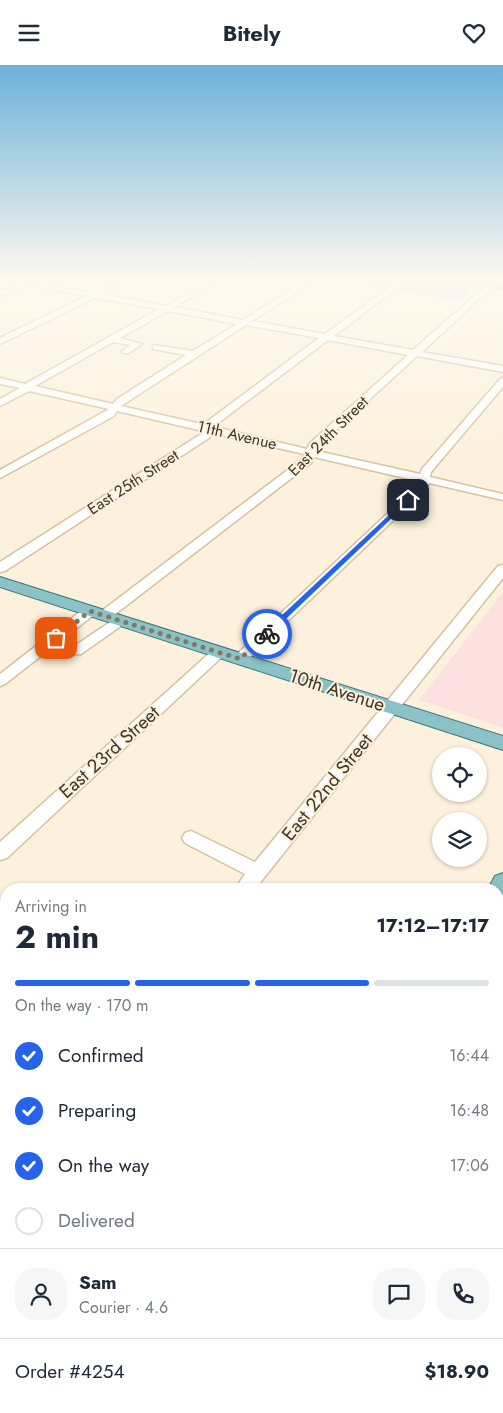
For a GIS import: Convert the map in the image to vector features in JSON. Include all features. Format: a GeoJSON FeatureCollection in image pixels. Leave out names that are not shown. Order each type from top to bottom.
{"type":"FeatureCollection","features":[{"type":"Feature","properties":{"kind":"main road","name":"10th Avenue"},"geometry":{"type":"LineString","coordinates":[[0,582],[503,743]]}},
{"type":"Feature","properties":{"kind":"street"},"geometry":{"type":"LineString","coordinates":[[0,403],[103,344]]}},
{"type":"Feature","properties":{"kind":"street"},"geometry":{"type":"LineString","coordinates":[[126,351],[137,344]]}},
{"type":"Feature","properties":{"kind":"street"},"geometry":{"type":"LineString","coordinates":[[0,475],[110,414],[120,401],[209,344]]}},
{"type":"Feature","properties":{"kind":"street","name":"East 25th Street"},"geometry":{"type":"LineString","coordinates":[[0,568],[205,436],[213,422],[318,344]]}},
{"type":"Feature","properties":{"kind":"street"},"geometry":{"type":"LineString","coordinates":[[365,344],[503,369]]}},
{"type":"Feature","properties":{"kind":"street","name":"East 24th Street"},"geometry":{"type":"LineString","coordinates":[[0,681],[44,647],[105,616],[307,461],[314,445],[427,344]]}},
{"type":"Feature","properties":{"kind":"street"},"geometry":{"type":"LineString","coordinates":[[156,347],[195,353]]}},
{"type":"Feature","properties":{"kind":"street","name":"11th Avenue"},"geometry":{"type":"LineString","coordinates":[[0,381],[503,497]]}},
{"type":"Feature","properties":{"kind":"street"},"geometry":{"type":"LineString","coordinates":[[240,659],[422,487],[426,471],[503,381]]}},
{"type":"Feature","properties":{"kind":"street","name":"East 22nd Street"},"geometry":{"type":"LineString","coordinates":[[249,883],[503,569]]}},
{"type":"Feature","properties":{"kind":"street"},"geometry":{"type":"LineString","coordinates":[[44,647],[56,651],[76,651],[105,616]]}},
{"type":"Feature","properties":{"kind":"street","name":"East 23rd Street"},"geometry":{"type":"LineString","coordinates":[[0,853],[219,652]]}},
{"type":"Feature","properties":{"kind":"street"},"geometry":{"type":"LineString","coordinates":[[191,837],[258,872]]}},
{"type":"Feature","properties":{"kind":"shaded area"},"geometry":{"type":"Polygon","coordinates":[[[503,592],[503,728],[419,700],[503,592]]]}},
{"type":"Feature","properties":{"kind":"way so far"},"geometry":{"type":"LineString","coordinates":[[56,638],[90,611],[240,659],[267,634]]}},
{"type":"Feature","properties":{"kind":"route"},"geometry":{"type":"LineString","coordinates":[[267,634],[408,500]]}}]}
